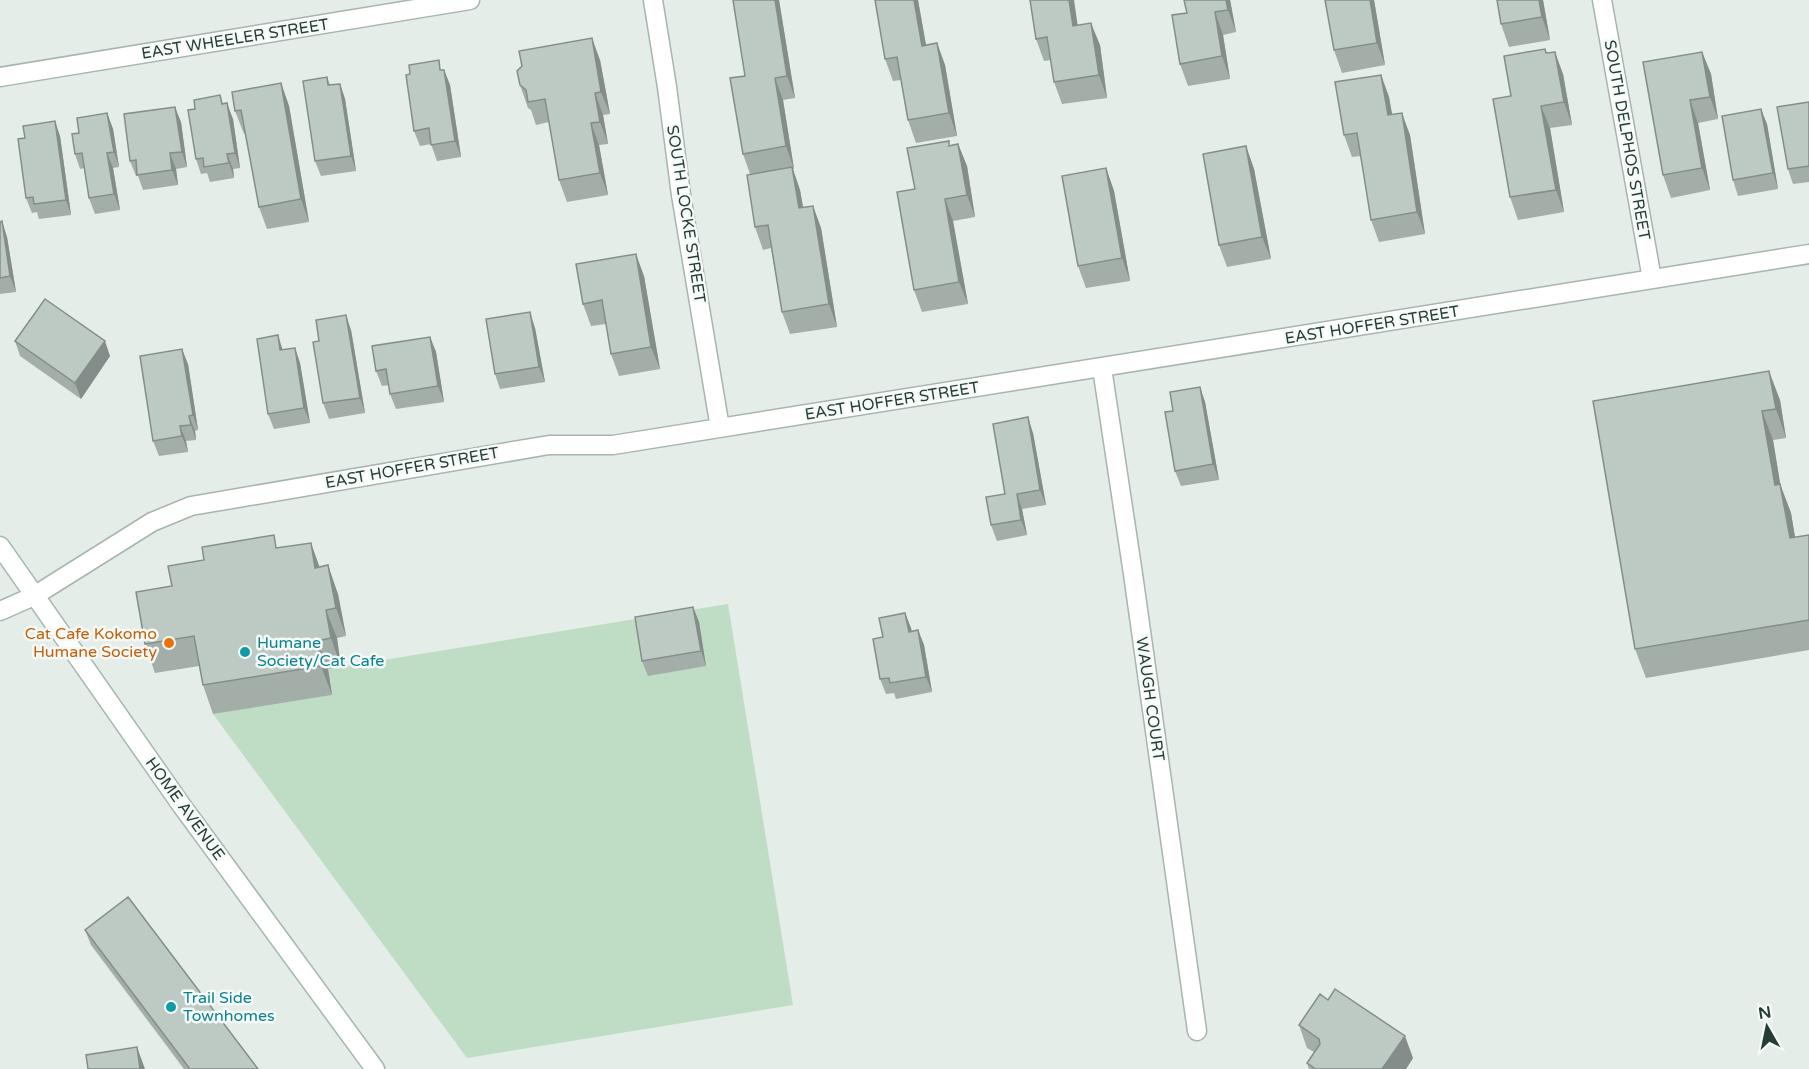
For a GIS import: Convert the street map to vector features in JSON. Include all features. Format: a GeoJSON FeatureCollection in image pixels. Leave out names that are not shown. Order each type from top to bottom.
{"type":"FeatureCollection","features":[{"type":"Feature","properties":{"kind":"street","name":"EAST WHEELER STREET"},"geometry":{"type":"LineString","coordinates":[[0,77],[470,0]]}},
{"type":"Feature","properties":{"kind":"street","name":"SOUTH LOCKE STREET"},"geometry":{"type":"LineString","coordinates":[[653,0],[683,207],[720,428]]}},
{"type":"Feature","properties":{"kind":"street","name":"SOUTH DELPHOS STREET"},"geometry":{"type":"LineString","coordinates":[[1602,0],[1652,279]]}},
{"type":"Feature","properties":{"kind":"street","name":"EAST HOFFER STREET"},"geometry":{"type":"LineString","coordinates":[[0,611],[34,596],[152,522],[191,506],[549,445],[613,445],[1809,254]]}},
{"type":"Feature","properties":{"kind":"street","name":"WAUGH COURT"},"geometry":{"type":"LineString","coordinates":[[1102,368],[1197,1031]]}},
{"type":"Feature","properties":{"kind":"street","name":"HOME AVENUE"},"geometry":{"type":"LineString","coordinates":[[0,546],[182,806],[375,1069]]}},
{"type":"Feature","properties":{"kind":"green space"},"geometry":{"type":"Polygon","coordinates":[[[728,604],[793,1005],[467,1058],[213,714],[331,695],[328,669],[728,604]]]}},
{"type":"Feature","properties":{"kind":"building"},"geometry":{"type":"Polygon","coordinates":[[[733,0],[775,0],[787,76],[775,78],[786,146],[743,154],[730,78],[745,76],[733,0]]]}},
{"type":"Feature","properties":{"kind":"building"},"geometry":{"type":"Polygon","coordinates":[[[875,0],[914,0],[922,46],[937,43],[949,113],[908,120],[897,57],[885,59],[875,0]]]}},
{"type":"Feature","properties":{"kind":"building"},"geometry":{"type":"Polygon","coordinates":[[[1030,0],[1069,0],[1073,26],[1091,23],[1099,75],[1054,82],[1047,37],[1036,39],[1030,0]]]}},
{"type":"Feature","properties":{"kind":"building"},"geometry":{"type":"Polygon","coordinates":[[[1184,0],[1226,0],[1228,10],[1215,12],[1222,56],[1180,64],[1172,15],[1187,13],[1184,0]]]}},
{"type":"Feature","properties":{"kind":"building"},"geometry":{"type":"Polygon","coordinates":[[[1325,0],[1370,0],[1377,43],[1334,50],[1325,0]]]}},
{"type":"Feature","properties":{"kind":"building"},"geometry":{"type":"Polygon","coordinates":[[[1497,0],[1539,0],[1542,17],[1501,24],[1497,0]]]}},
{"type":"Feature","properties":{"kind":"building"},"geometry":{"type":"Polygon","coordinates":[[[592,38],[601,92],[595,93],[600,122],[591,123],[600,173],[559,180],[545,99],[528,102],[526,90],[520,85],[517,71],[522,66],[519,51],[592,38]]]}},
{"type":"Feature","properties":{"kind":"building"},"geometry":{"type":"Polygon","coordinates":[[[1545,49],[1546,53],[1555,52],[1564,102],[1541,106],[1556,190],[1510,197],[1493,99],[1511,96],[1504,56],[1545,49]]]}},
{"type":"Feature","properties":{"kind":"building"},"geometry":{"type":"Polygon","coordinates":[[[1702,52],[1710,97],[1690,100],[1702,168],[1663,175],[1643,62],[1702,52]]]}},
{"type":"Feature","properties":{"kind":"building"},"geometry":{"type":"Polygon","coordinates":[[[439,60],[440,70],[444,70],[455,141],[431,145],[429,128],[414,131],[406,75],[410,74],[409,65],[439,60]]]}},
{"type":"Feature","properties":{"kind":"building"},"geometry":{"type":"Polygon","coordinates":[[[1381,75],[1388,115],[1402,113],[1417,212],[1371,220],[1357,133],[1344,135],[1335,82],[1381,75]]]}},
{"type":"Feature","properties":{"kind":"building"},"geometry":{"type":"Polygon","coordinates":[[[327,77],[328,85],[340,84],[351,156],[315,161],[303,81],[327,77]]]}},
{"type":"Feature","properties":{"kind":"building"},"geometry":{"type":"Polygon","coordinates":[[[281,83],[301,199],[259,207],[241,110],[235,111],[232,92],[281,83]]]}},
{"type":"Feature","properties":{"kind":"building"},"geometry":{"type":"Polygon","coordinates":[[[220,95],[222,104],[227,103],[235,153],[227,154],[229,163],[204,167],[203,158],[196,159],[188,110],[195,109],[194,100],[220,95]]]}},
{"type":"Feature","properties":{"kind":"building"},"geometry":{"type":"Polygon","coordinates":[[[1809,102],[1809,166],[1788,169],[1777,107],[1809,102]]]}},
{"type":"Feature","properties":{"kind":"building"},"geometry":{"type":"Polygon","coordinates":[[[175,107],[182,152],[170,153],[172,170],[137,175],[136,160],[130,161],[124,114],[175,107]]]}},
{"type":"Feature","properties":{"kind":"building"},"geometry":{"type":"Polygon","coordinates":[[[1761,109],[1773,173],[1733,180],[1722,116],[1761,109]]]}},
{"type":"Feature","properties":{"kind":"building"},"geometry":{"type":"Polygon","coordinates":[[[107,113],[114,152],[107,153],[114,194],[89,198],[82,153],[75,154],[72,134],[79,133],[77,118],[107,113]]]}},
{"type":"Feature","properties":{"kind":"building"},"geometry":{"type":"Polygon","coordinates":[[[55,121],[66,200],[34,204],[33,197],[26,198],[18,139],[25,138],[23,126],[55,121]]]}},
{"type":"Feature","properties":{"kind":"building"},"geometry":{"type":"Polygon","coordinates":[[[949,141],[949,146],[958,144],[967,195],[945,199],[959,282],[914,290],[897,192],[915,189],[907,148],[949,141]]]}},
{"type":"Feature","properties":{"kind":"building"},"geometry":{"type":"Polygon","coordinates":[[[1246,146],[1262,237],[1219,245],[1203,154],[1246,146]]]}},
{"type":"Feature","properties":{"kind":"building"},"geometry":{"type":"Polygon","coordinates":[[[792,167],[799,208],[813,206],[829,304],[782,312],[768,225],[755,227],[747,175],[792,167]]]}},
{"type":"Feature","properties":{"kind":"building"},"geometry":{"type":"Polygon","coordinates":[[[1106,168],[1122,258],[1078,266],[1062,176],[1106,168]]]}},
{"type":"Feature","properties":{"kind":"building"},"geometry":{"type":"Polygon","coordinates":[[[2,221],[10,276],[0,278],[0,222],[2,221]]]}},
{"type":"Feature","properties":{"kind":"building"},"geometry":{"type":"Polygon","coordinates":[[[636,254],[651,347],[611,354],[602,300],[583,304],[576,264],[636,254]]]}},
{"type":"Feature","properties":{"kind":"building"},"geometry":{"type":"Polygon","coordinates":[[[45,299],[105,341],[75,383],[15,341],[45,299]]]}},
{"type":"Feature","properties":{"kind":"building"},"geometry":{"type":"Polygon","coordinates":[[[530,312],[539,367],[495,374],[486,319],[530,312]]]}},
{"type":"Feature","properties":{"kind":"building"},"geometry":{"type":"Polygon","coordinates":[[[346,315],[360,398],[323,403],[313,342],[319,341],[316,320],[346,315]]]}},
{"type":"Feature","properties":{"kind":"building"},"geometry":{"type":"Polygon","coordinates":[[[278,335],[280,350],[295,348],[304,408],[268,414],[257,339],[278,335]]]}},
{"type":"Feature","properties":{"kind":"building"},"geometry":{"type":"Polygon","coordinates":[[[430,337],[438,386],[390,394],[386,369],[376,371],[372,346],[430,337]]]}},
{"type":"Feature","properties":{"kind":"building"},"geometry":{"type":"Polygon","coordinates":[[[182,349],[193,415],[189,416],[191,425],[180,426],[182,436],[153,441],[140,356],[182,349]]]}},
{"type":"Feature","properties":{"kind":"building"},"geometry":{"type":"Polygon","coordinates":[[[1769,371],[1776,409],[1762,411],[1775,485],[1780,484],[1790,538],[1809,535],[1809,620],[1635,649],[1593,401],[1769,371]]]}},
{"type":"Feature","properties":{"kind":"building"},"geometry":{"type":"Polygon","coordinates":[[[1200,387],[1213,464],[1175,471],[1165,412],[1173,411],[1170,392],[1200,387]]]}},
{"type":"Feature","properties":{"kind":"building"},"geometry":{"type":"Polygon","coordinates":[[[1028,417],[1040,490],[1017,494],[1021,520],[991,525],[986,497],[1005,494],[993,424],[1028,417]]]}},
{"type":"Feature","properties":{"kind":"building","name":"Humane Society/Cat Cafe"},"geometry":{"type":"Polygon","coordinates":[[[274,535],[276,548],[311,543],[315,568],[328,565],[336,608],[326,610],[331,638],[317,641],[321,666],[203,685],[194,636],[145,644],[136,592],[172,586],[168,566],[204,560],[202,547],[274,535]]]}},
{"type":"Feature","properties":{"kind":"building"},"geometry":{"type":"Polygon","coordinates":[[[693,607],[701,651],[642,661],[635,617],[693,607]]]}},
{"type":"Feature","properties":{"kind":"building"},"geometry":{"type":"Polygon","coordinates":[[[905,613],[909,632],[918,630],[926,677],[890,683],[889,678],[880,679],[873,639],[883,637],[879,618],[905,613]]]}},
{"type":"Feature","properties":{"kind":"building","name":"Trail Side Townhomes"},"geometry":{"type":"Polygon","coordinates":[[[128,897],[258,1069],[190,1069],[85,930],[128,897]]]}},
{"type":"Feature","properties":{"kind":"building"},"geometry":{"type":"Polygon","coordinates":[[[1335,989],[1405,1036],[1382,1069],[1316,1069],[1307,1063],[1320,1044],[1319,1039],[1299,1025],[1320,994],[1328,1000],[1335,989]]]}},
{"type":"Feature","properties":{"kind":"building"},"geometry":{"type":"Polygon","coordinates":[[[137,1047],[140,1069],[88,1069],[86,1055],[137,1047]]]}},
{"type":"Feature","properties":{"kind":"place","name":"Cat Cafe Kokomo Humane Society"},"geometry":{"type":"Point","coordinates":[169,643]}},
{"type":"Feature","properties":{"kind":"place","name":"Humane Society/Cat Cafe"},"geometry":{"type":"Point","coordinates":[245,652]}},
{"type":"Feature","properties":{"kind":"place","name":"Trail Side Townhomes"},"geometry":{"type":"Point","coordinates":[171,1007]}}]}
